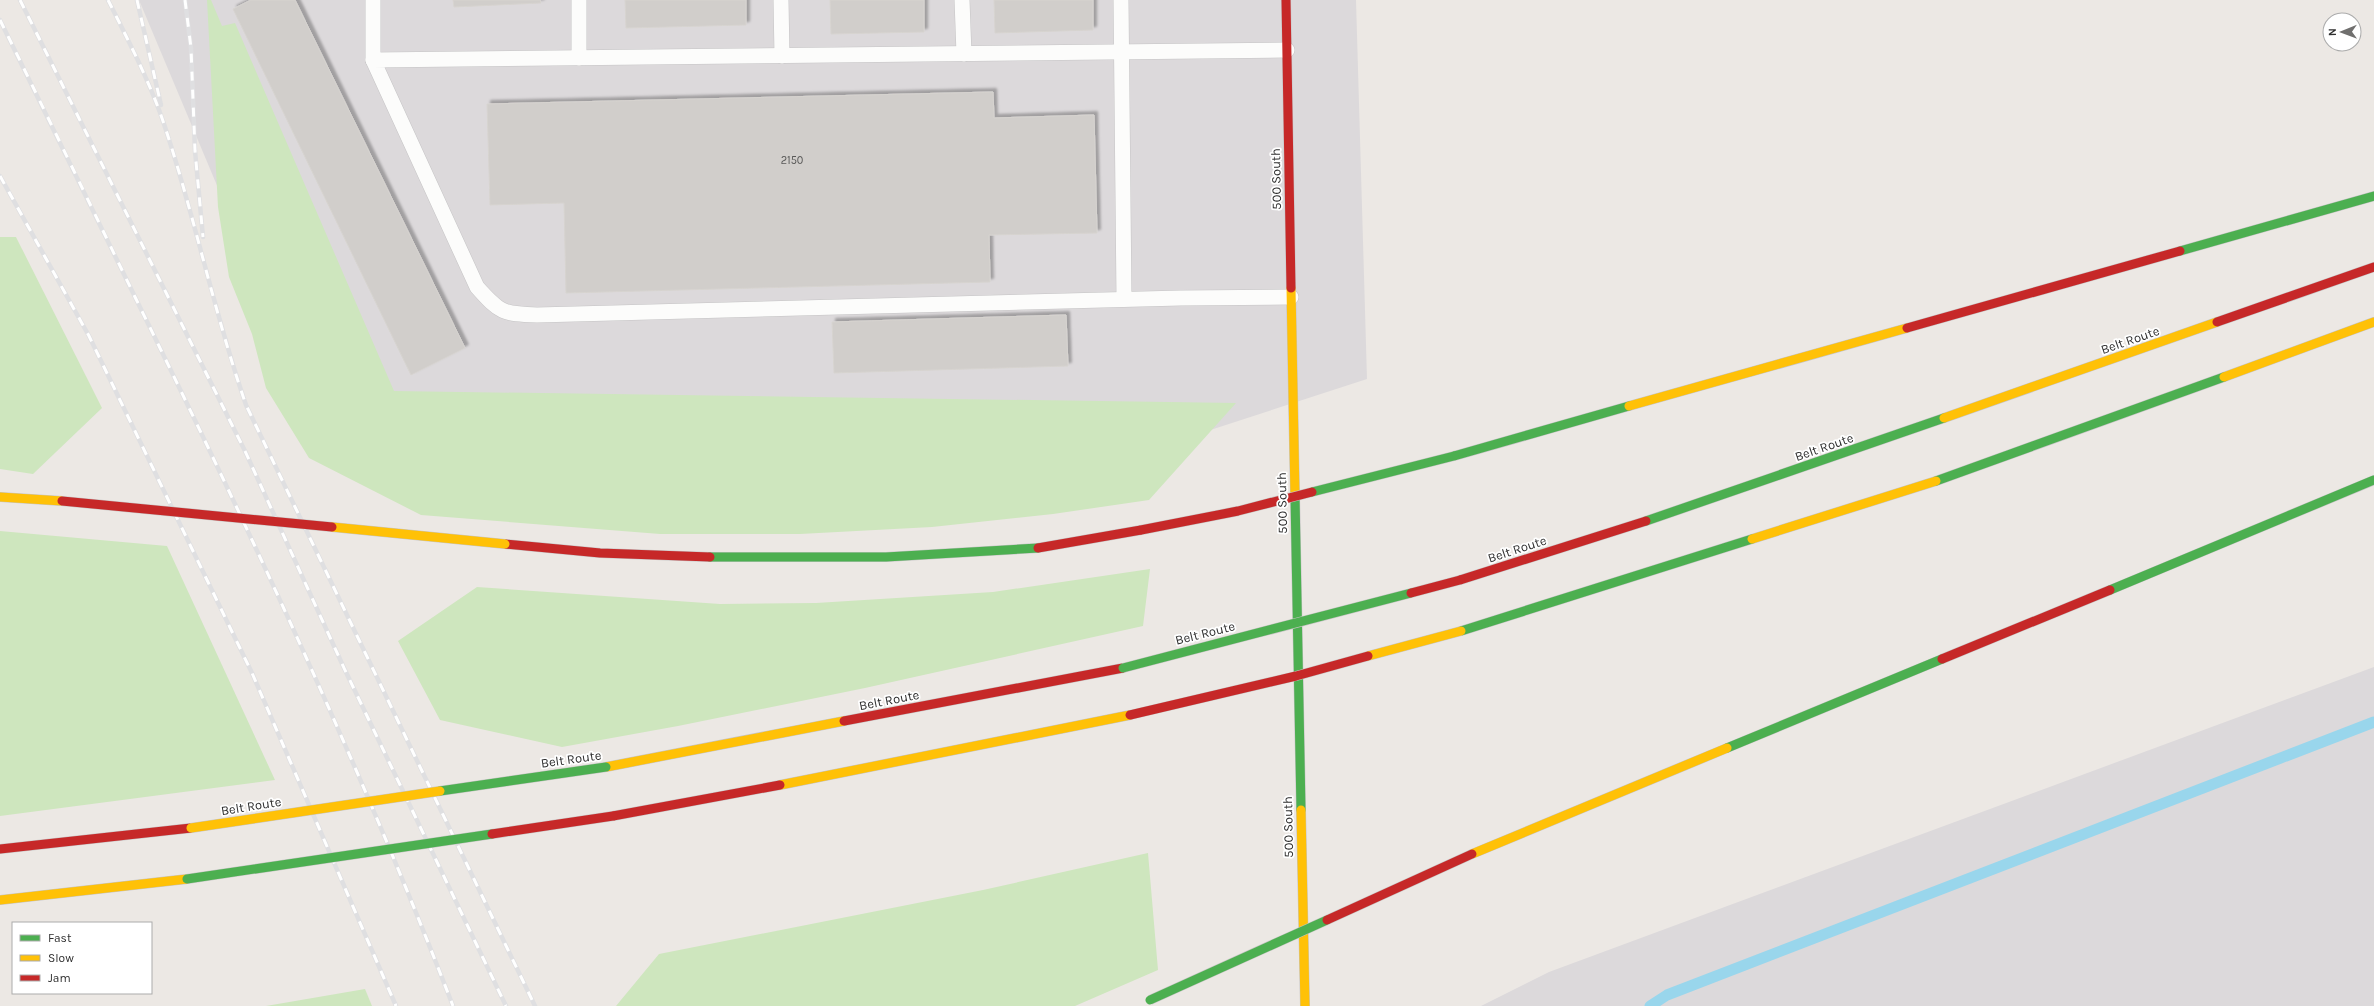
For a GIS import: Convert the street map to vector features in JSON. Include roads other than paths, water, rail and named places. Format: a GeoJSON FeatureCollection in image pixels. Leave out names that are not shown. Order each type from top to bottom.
{"type":"FeatureCollection","features":[{"type":"Feature","properties":{"kind":"main road","name":"500 South"},"geometry":{"type":"LineString","coordinates":[[1286,0],[1305,1006]]}},
{"type":"Feature","properties":{"kind":"main road"},"geometry":{"type":"LineString","coordinates":[[0,497],[62,501],[600,553],[737,558],[886,557],[1024,550],[1141,530],[1238,511],[1454,456],[2374,196]]}},
{"type":"Feature","properties":{"kind":"main road","name":"Belt Route"},"geometry":{"type":"LineString","coordinates":[[0,849],[191,828],[606,767],[1122,668],[1460,580],[1687,508],[2374,267]]}},
{"type":"Feature","properties":{"kind":"main road"},"geometry":{"type":"LineString","coordinates":[[0,900],[187,879],[613,816],[871,768],[1130,715],[1296,676],[1461,631],[1964,472],[2374,322]]}},
{"type":"Feature","properties":{"kind":"main road"},"geometry":{"type":"LineString","coordinates":[[1147,1001],[1472,854],[2374,480]]}},
{"type":"Feature","properties":{"kind":"lane"},"geometry":{"type":"LineString","coordinates":[[373,0],[373,60],[477,287],[495,307],[509,314],[537,315],[1124,299],[1291,297]]}},
{"type":"Feature","properties":{"kind":"lane"},"geometry":{"type":"LineString","coordinates":[[579,0],[580,58]]}},
{"type":"Feature","properties":{"kind":"lane"},"geometry":{"type":"LineString","coordinates":[[781,0],[782,56]]}},
{"type":"Feature","properties":{"kind":"lane"},"geometry":{"type":"LineString","coordinates":[[962,0],[964,54]]}},
{"type":"Feature","properties":{"kind":"lane"},"geometry":{"type":"LineString","coordinates":[[1120,0],[1122,53],[1124,299]]}},
{"type":"Feature","properties":{"kind":"lane"},"geometry":{"type":"LineString","coordinates":[[373,60],[1122,53],[1286,50]]}},
{"type":"Feature","properties":{"kind":"waterway"},"geometry":{"type":"LineString","coordinates":[[1650,1006],[1667,995],[2374,722]]}},
{"type":"Feature","properties":{"kind":"railway"},"geometry":{"type":"LineString","coordinates":[[20,0],[245,451],[344,668],[506,1006]]}},
{"type":"Feature","properties":{"kind":"railway"},"geometry":{"type":"LineString","coordinates":[[108,0],[131,46],[164,124],[224,335],[246,405],[535,1006]]}},
{"type":"Feature","properties":{"kind":"railway"},"geometry":{"type":"LineString","coordinates":[[137,0],[161,105]]}},
{"type":"Feature","properties":{"kind":"railway"},"geometry":{"type":"LineString","coordinates":[[185,0],[191,48],[195,151],[203,237]]}},
{"type":"Feature","properties":{"kind":"railway"},"geometry":{"type":"LineString","coordinates":[[0,20],[221,473],[262,561],[380,826],[453,1006]]}},
{"type":"Feature","properties":{"kind":"railway"},"geometry":{"type":"LineString","coordinates":[[0,176],[89,336],[252,673],[396,1006]]}}]}
